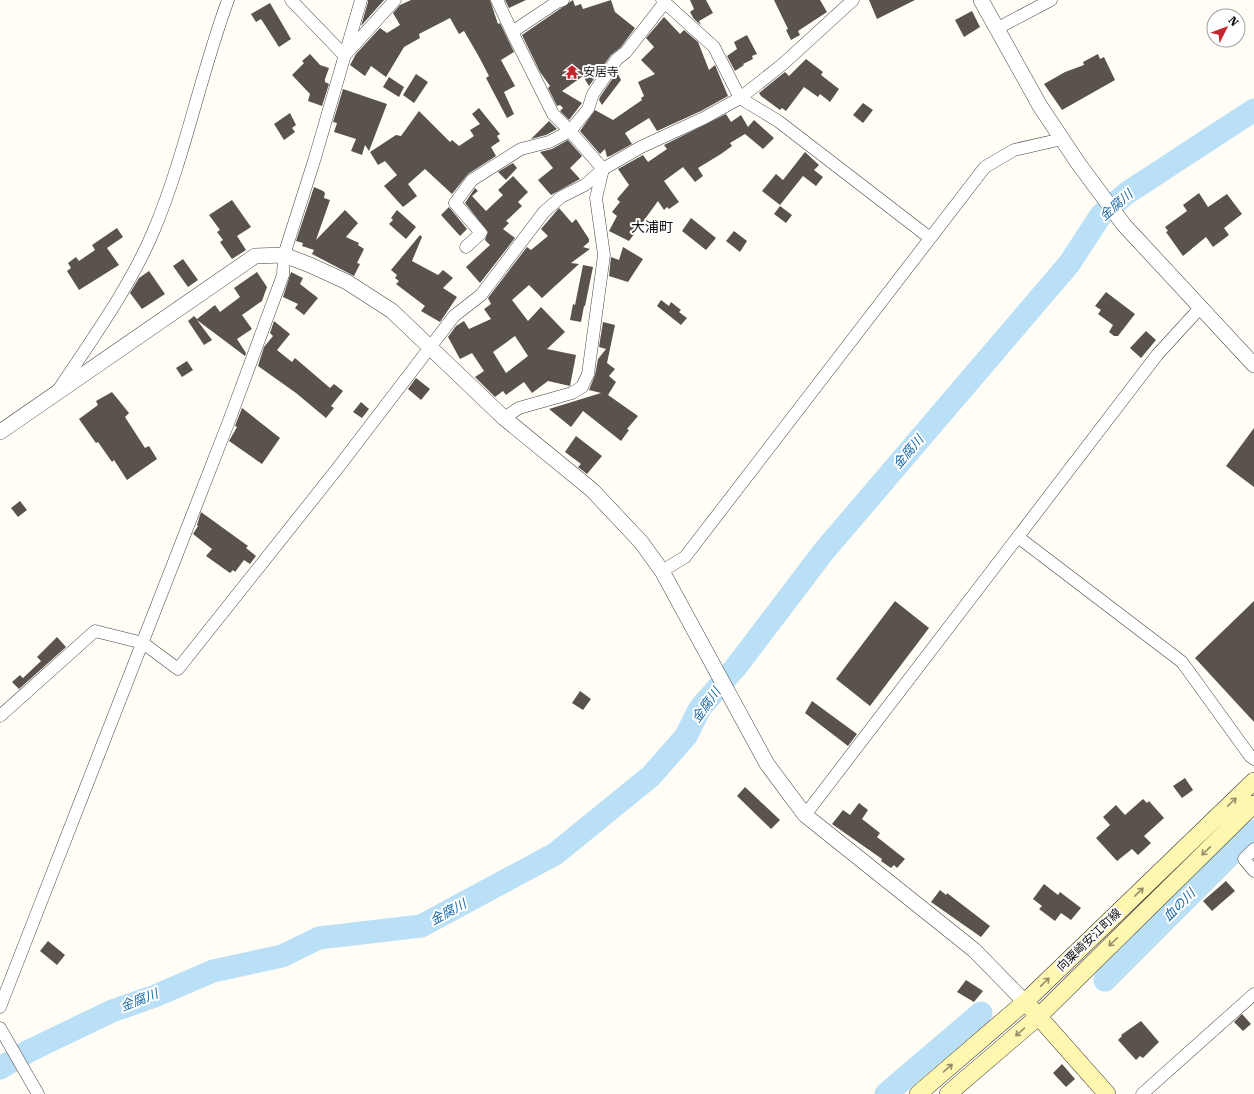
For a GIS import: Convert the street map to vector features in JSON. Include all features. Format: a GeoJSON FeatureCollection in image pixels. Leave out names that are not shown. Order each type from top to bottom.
{"type":"FeatureCollection","features":[{"type":"Feature","properties":{"kind":"main road","name":"向粟崎安江町線"},"geometry":{"type":"LineString","coordinates":[[918,1094],[1025,1002],[1254,781]]}},
{"type":"Feature","properties":{"kind":"main road","name":"向粟崎安江町線"},"geometry":{"type":"LineString","coordinates":[[948,1094],[1038,1016],[1254,804]]}},
{"type":"Feature","properties":{"kind":"main road"},"geometry":{"type":"LineString","coordinates":[[1025,1002],[1107,1094]]}},
{"type":"Feature","properties":{"kind":"street"},"geometry":{"type":"LineString","coordinates":[[54,396],[105,320],[153,232],[169,191],[228,0]]}},
{"type":"Feature","properties":{"kind":"street"},"geometry":{"type":"LineString","coordinates":[[291,0],[344,55]]}},
{"type":"Feature","properties":{"kind":"street"},"geometry":{"type":"LineString","coordinates":[[0,1007],[227,428],[283,275],[284,255],[361,0]]}},
{"type":"Feature","properties":{"kind":"street"},"geometry":{"type":"LineString","coordinates":[[344,55],[395,0]]}},
{"type":"Feature","properties":{"kind":"street"},"geometry":{"type":"LineString","coordinates":[[497,0],[553,114],[603,169]]}},
{"type":"Feature","properties":{"kind":"street"},"geometry":{"type":"LineString","coordinates":[[512,32],[556,2],[563,0]]}},
{"type":"Feature","properties":{"kind":"street"},"geometry":{"type":"LineString","coordinates":[[0,716],[95,631],[143,643],[178,669],[332,475],[454,316],[481,295],[544,212],[561,197],[585,185],[603,169],[641,147],[704,118],[740,98],[783,64],[853,0]]}},
{"type":"Feature","properties":{"kind":"street"},"geometry":{"type":"LineString","coordinates":[[981,0],[1040,106],[1078,163],[1124,225],[1254,365]]}},
{"type":"Feature","properties":{"kind":"street"},"geometry":{"type":"LineString","coordinates":[[996,29],[1051,0]]}},
{"type":"Feature","properties":{"kind":"street"},"geometry":{"type":"LineString","coordinates":[[466,247],[481,233],[455,203],[472,180],[521,149],[549,142],[570,131],[588,109],[593,94],[617,59],[626,52],[663,1],[714,47],[740,98],[778,121],[930,238]]}},
{"type":"Feature","properties":{"kind":"street"},"geometry":{"type":"LineString","coordinates":[[662,572],[684,557],[985,167],[1014,150],[1062,139]]}},
{"type":"Feature","properties":{"kind":"street"},"geometry":{"type":"LineString","coordinates":[[504,418],[519,408],[572,393],[582,388],[588,374],[604,255],[596,198],[603,169]]}},
{"type":"Feature","properties":{"kind":"street"},"geometry":{"type":"LineString","coordinates":[[0,432],[255,256],[284,255],[334,276],[373,298],[392,311],[504,418],[592,490],[641,542],[662,572],[704,646],[767,764],[805,815],[974,950],[1025,1002]]}},
{"type":"Feature","properties":{"kind":"street"},"geometry":{"type":"LineString","coordinates":[[805,815],[1158,355],[1200,308]]}},
{"type":"Feature","properties":{"kind":"street"},"geometry":{"type":"LineString","coordinates":[[1018,538],[1182,662],[1250,756],[1254,759]]}},
{"type":"Feature","properties":{"kind":"street"},"geometry":{"type":"LineString","coordinates":[[1254,849],[1244,859],[1254,871]]}},
{"type":"Feature","properties":{"kind":"street"},"geometry":{"type":"LineString","coordinates":[[1142,1094],[1254,994]]}},
{"type":"Feature","properties":{"kind":"street"},"geometry":{"type":"LineString","coordinates":[[0,1028],[38,1094]]}},
{"type":"Feature","properties":{"kind":"building"},"geometry":{"type":"Polygon","coordinates":[[[368,0],[384,0],[361,26],[368,2],[368,0]]]}},
{"type":"Feature","properties":{"kind":"building"},"geometry":{"type":"Polygon","coordinates":[[[411,0],[490,0],[498,24],[500,23],[514,52],[501,60],[515,86],[504,92],[514,114],[507,118],[486,78],[489,76],[478,55],[464,31],[459,34],[450,18],[419,34],[420,38],[404,47],[386,77],[371,66],[365,76],[350,65],[356,54],[380,28],[387,33],[400,25],[393,13],[400,5],[411,0]]]}},
{"type":"Feature","properties":{"kind":"building"},"geometry":{"type":"Polygon","coordinates":[[[505,0],[526,0],[509,8],[505,0]]]}},
{"type":"Feature","properties":{"kind":"building"},"geometry":{"type":"Polygon","coordinates":[[[573,0],[575,6],[581,4],[583,9],[611,0],[615,12],[635,28],[621,47],[611,55],[589,86],[583,76],[562,91],[582,103],[569,120],[560,111],[563,108],[560,105],[557,106],[548,88],[550,86],[540,72],[522,35],[573,0]]]}},
{"type":"Feature","properties":{"kind":"building"},"geometry":{"type":"Polygon","coordinates":[[[690,0],[706,0],[713,13],[699,21],[701,25],[694,19],[690,12],[694,9],[690,0]]]}},
{"type":"Feature","properties":{"kind":"building"},"geometry":{"type":"Polygon","coordinates":[[[774,0],[820,0],[827,12],[798,31],[800,35],[791,40],[786,30],[788,29],[774,0]]]}},
{"type":"Feature","properties":{"kind":"building"},"geometry":{"type":"Polygon","coordinates":[[[869,0],[915,0],[877,19],[869,0]]]}},
{"type":"Feature","properties":{"kind":"building"},"geometry":{"type":"Polygon","coordinates":[[[270,3],[291,39],[279,47],[261,19],[256,22],[251,14],[270,3]]]}},
{"type":"Feature","properties":{"kind":"building"},"geometry":{"type":"Polygon","coordinates":[[[972,11],[980,27],[964,37],[955,20],[972,11]]]}},
{"type":"Feature","properties":{"kind":"building"},"geometry":{"type":"Polygon","coordinates":[[[664,17],[680,34],[684,30],[698,42],[709,70],[715,65],[728,96],[701,111],[657,131],[649,118],[625,133],[632,144],[607,157],[605,149],[600,154],[580,131],[595,110],[613,120],[642,100],[641,98],[644,96],[638,82],[655,74],[641,60],[654,47],[646,38],[664,17]]]}},
{"type":"Feature","properties":{"kind":"building"},"geometry":{"type":"Polygon","coordinates":[[[747,35],[757,54],[752,56],[753,59],[743,64],[744,65],[735,71],[727,56],[737,49],[734,42],[747,35]]]}},
{"type":"Feature","properties":{"kind":"building"},"geometry":{"type":"Polygon","coordinates":[[[310,54],[320,65],[329,68],[325,82],[329,84],[322,106],[308,101],[310,94],[292,75],[304,63],[302,61],[310,54]]]}},
{"type":"Feature","properties":{"kind":"building"},"geometry":{"type":"Polygon","coordinates":[[[1098,54],[1100,59],[1104,57],[1115,80],[1062,110],[1044,84],[1065,72],[1084,65],[1083,62],[1098,54]]]}},
{"type":"Feature","properties":{"kind":"building"},"geometry":{"type":"Polygon","coordinates":[[[806,59],[823,72],[821,75],[839,89],[830,102],[820,94],[818,97],[804,87],[786,111],[782,108],[780,110],[761,96],[759,93],[785,72],[789,76],[806,59]]]}},
{"type":"Feature","properties":{"kind":"building"},"geometry":{"type":"Polygon","coordinates":[[[617,72],[621,80],[602,105],[599,100],[600,97],[617,72]]]}},
{"type":"Feature","properties":{"kind":"building"},"geometry":{"type":"Polygon","coordinates":[[[416,74],[428,82],[414,103],[403,95],[416,74]]]}},
{"type":"Feature","properties":{"kind":"building"},"geometry":{"type":"Polygon","coordinates":[[[389,77],[404,87],[399,97],[383,87],[389,77]]]}},
{"type":"Feature","properties":{"kind":"building"},"geometry":{"type":"Polygon","coordinates":[[[343,89],[387,104],[369,151],[365,145],[362,155],[351,151],[356,139],[334,132],[337,123],[333,122],[343,89]]]}},
{"type":"Feature","properties":{"kind":"building"},"geometry":{"type":"Polygon","coordinates":[[[863,103],[873,110],[863,123],[853,115],[863,103]]]}},
{"type":"Feature","properties":{"kind":"building"},"geometry":{"type":"Polygon","coordinates":[[[479,108],[500,134],[497,136],[500,141],[491,147],[496,156],[468,174],[452,194],[425,169],[408,184],[417,196],[403,207],[384,186],[397,175],[385,161],[378,165],[370,152],[396,135],[401,136],[419,111],[450,142],[452,140],[459,146],[474,136],[470,130],[480,124],[472,114],[479,108]]]}},
{"type":"Feature","properties":{"kind":"building"},"geometry":{"type":"Polygon","coordinates":[[[290,113],[296,125],[292,128],[295,132],[284,140],[274,124],[290,113]]]}},
{"type":"Feature","properties":{"kind":"building"},"geometry":{"type":"Polygon","coordinates":[[[726,114],[731,122],[741,115],[748,127],[754,120],[774,138],[763,149],[745,134],[730,143],[732,146],[721,154],[698,168],[703,176],[695,182],[683,167],[664,181],[679,202],[669,209],[667,207],[664,210],[658,201],[629,241],[609,231],[617,216],[612,212],[620,202],[617,199],[629,185],[618,169],[643,155],[648,162],[667,149],[664,145],[726,114]]]}},
{"type":"Feature","properties":{"kind":"building"},"geometry":{"type":"Polygon","coordinates":[[[549,121],[557,129],[546,135],[531,139],[549,121]]]}},
{"type":"Feature","properties":{"kind":"building"},"geometry":{"type":"Polygon","coordinates":[[[568,140],[582,156],[570,168],[580,179],[551,195],[538,180],[553,168],[540,152],[552,149],[568,140]]]}},
{"type":"Feature","properties":{"kind":"building"},"geometry":{"type":"Polygon","coordinates":[[[805,152],[819,165],[814,170],[823,177],[816,186],[803,176],[780,205],[762,191],[776,174],[783,180],[805,152]]]}},
{"type":"Feature","properties":{"kind":"building"},"geometry":{"type":"Polygon","coordinates":[[[513,163],[517,168],[506,180],[498,172],[513,163]]]}},
{"type":"Feature","properties":{"kind":"building"},"geometry":{"type":"Polygon","coordinates":[[[513,176],[528,192],[518,202],[522,206],[506,221],[509,223],[503,229],[515,238],[480,283],[466,267],[490,245],[485,240],[488,232],[465,203],[475,188],[478,191],[472,196],[486,211],[503,195],[498,190],[513,176]]]}},
{"type":"Feature","properties":{"kind":"building"},"geometry":{"type":"Polygon","coordinates":[[[314,187],[323,191],[325,193],[324,198],[330,200],[316,240],[345,210],[358,223],[346,237],[359,243],[358,245],[364,249],[357,263],[360,264],[354,276],[312,254],[314,250],[302,246],[303,243],[296,241],[314,187]]]}},
{"type":"Feature","properties":{"kind":"building"},"geometry":{"type":"Polygon","coordinates":[[[1199,193],[1208,207],[1227,194],[1242,214],[1224,228],[1229,235],[1213,247],[1206,237],[1183,256],[1166,232],[1168,231],[1165,227],[1187,211],[1183,205],[1199,193]]]}},
{"type":"Feature","properties":{"kind":"building"},"geometry":{"type":"Polygon","coordinates":[[[232,200],[251,227],[237,236],[246,250],[232,259],[220,242],[223,240],[217,232],[220,230],[209,215],[232,200]]]}},
{"type":"Feature","properties":{"kind":"building"},"geometry":{"type":"Polygon","coordinates":[[[780,206],[792,215],[786,223],[774,214],[780,206]]]}},
{"type":"Feature","properties":{"kind":"building"},"geometry":{"type":"Polygon","coordinates":[[[449,207],[467,229],[460,236],[441,215],[449,207]]]}},
{"type":"Feature","properties":{"kind":"building"},"geometry":{"type":"Polygon","coordinates":[[[559,208],[572,223],[576,219],[589,239],[589,242],[583,247],[590,249],[571,263],[579,264],[542,298],[529,285],[512,300],[528,321],[541,307],[565,332],[547,349],[576,355],[570,386],[548,381],[532,393],[524,382],[506,395],[503,391],[495,397],[475,377],[484,371],[472,353],[460,359],[448,337],[456,326],[464,321],[469,329],[491,319],[484,309],[491,304],[488,298],[527,247],[531,250],[548,236],[541,229],[559,208]],[[515,336],[493,352],[506,373],[528,356],[515,336]]]}},
{"type":"Feature","properties":{"kind":"building"},"geometry":{"type":"Polygon","coordinates":[[[397,210],[416,227],[406,239],[389,224],[393,220],[391,218],[397,210]]]}},
{"type":"Feature","properties":{"kind":"building"},"geometry":{"type":"Polygon","coordinates":[[[691,218],[716,238],[706,250],[682,231],[691,218]]]}},
{"type":"Feature","properties":{"kind":"building"},"geometry":{"type":"Polygon","coordinates":[[[117,228],[123,237],[107,248],[119,265],[79,290],[67,271],[71,268],[68,263],[76,257],[79,261],[95,250],[92,245],[117,228]]]}},
{"type":"Feature","properties":{"kind":"building"},"geometry":{"type":"Polygon","coordinates":[[[734,231],[747,241],[740,252],[726,241],[734,231]]]}},
{"type":"Feature","properties":{"kind":"building"},"geometry":{"type":"Polygon","coordinates":[[[420,235],[422,237],[412,261],[438,275],[443,270],[453,278],[443,288],[457,297],[440,322],[421,311],[425,306],[396,284],[399,281],[395,278],[397,275],[391,270],[420,235]]]}},
{"type":"Feature","properties":{"kind":"building"},"geometry":{"type":"Polygon","coordinates":[[[623,247],[643,259],[628,282],[609,276],[611,257],[619,260],[623,247]]]}},
{"type":"Feature","properties":{"kind":"building"},"geometry":{"type":"Polygon","coordinates":[[[183,259],[198,280],[188,287],[173,266],[183,259]]]}},
{"type":"Feature","properties":{"kind":"building"},"geometry":{"type":"Polygon","coordinates":[[[583,265],[593,267],[581,322],[570,320],[573,304],[575,305],[583,265]]]}},
{"type":"Feature","properties":{"kind":"building"},"geometry":{"type":"Polygon","coordinates":[[[149,271],[165,294],[142,309],[130,293],[139,278],[149,271]]]}},
{"type":"Feature","properties":{"kind":"building"},"geometry":{"type":"Polygon","coordinates":[[[257,272],[267,287],[262,301],[242,315],[252,329],[237,339],[246,353],[245,356],[197,320],[212,340],[204,345],[188,321],[194,316],[197,319],[215,305],[220,312],[240,297],[234,288],[257,272]]]}},
{"type":"Feature","properties":{"kind":"building"},"geometry":{"type":"Polygon","coordinates":[[[291,272],[303,278],[300,284],[318,298],[304,315],[295,308],[298,304],[283,297],[291,272]]]}},
{"type":"Feature","properties":{"kind":"building"},"geometry":{"type":"Polygon","coordinates":[[[1106,292],[1135,314],[1118,336],[1114,336],[1109,332],[1113,325],[1098,314],[1101,310],[1095,306],[1106,292]]]}},
{"type":"Feature","properties":{"kind":"building"},"geometry":{"type":"Polygon","coordinates":[[[661,300],[669,306],[671,302],[681,310],[679,312],[687,318],[681,325],[657,306],[661,300]]]}},
{"type":"Feature","properties":{"kind":"building"},"geometry":{"type":"Polygon","coordinates":[[[274,321],[290,334],[277,350],[292,362],[295,358],[330,388],[334,384],[343,391],[331,406],[334,408],[326,418],[296,393],[258,366],[264,347],[273,336],[270,333],[274,321]]]}},
{"type":"Feature","properties":{"kind":"building"},"geometry":{"type":"Polygon","coordinates":[[[603,322],[615,325],[607,363],[615,369],[609,376],[616,382],[608,395],[638,416],[627,429],[629,430],[621,441],[583,411],[571,427],[549,409],[601,393],[589,390],[595,375],[598,359],[606,349],[599,347],[603,322]]]}},
{"type":"Feature","properties":{"kind":"building"},"geometry":{"type":"Polygon","coordinates":[[[1146,331],[1156,340],[1141,358],[1130,348],[1146,331]]]}},
{"type":"Feature","properties":{"kind":"building"},"geometry":{"type":"Polygon","coordinates":[[[187,361],[193,370],[182,377],[176,368],[187,361]]]}},
{"type":"Feature","properties":{"kind":"building"},"geometry":{"type":"Polygon","coordinates":[[[416,378],[430,389],[421,400],[408,389],[416,378]]]}},
{"type":"Feature","properties":{"kind":"building"},"geometry":{"type":"Polygon","coordinates":[[[112,392],[129,413],[125,417],[145,448],[149,446],[157,459],[127,480],[114,460],[112,462],[79,419],[98,405],[96,401],[112,392]]]}},
{"type":"Feature","properties":{"kind":"building"},"geometry":{"type":"Polygon","coordinates":[[[361,402],[369,409],[362,418],[353,412],[361,402]]]}},
{"type":"Feature","properties":{"kind":"building"},"geometry":{"type":"Polygon","coordinates":[[[242,408],[280,438],[262,464],[229,441],[237,427],[235,426],[242,408]]]}},
{"type":"Feature","properties":{"kind":"building"},"geometry":{"type":"Polygon","coordinates":[[[1254,428],[1254,487],[1226,466],[1254,428]]]}},
{"type":"Feature","properties":{"kind":"building"},"geometry":{"type":"Polygon","coordinates":[[[576,436],[602,456],[587,474],[578,467],[581,464],[565,452],[576,436]]]}},
{"type":"Feature","properties":{"kind":"building"},"geometry":{"type":"Polygon","coordinates":[[[20,501],[27,510],[18,517],[11,508],[20,501]]]}},
{"type":"Feature","properties":{"kind":"building"},"geometry":{"type":"Polygon","coordinates":[[[201,512],[248,546],[246,548],[256,556],[250,564],[244,560],[235,572],[233,570],[230,573],[206,556],[212,549],[193,534],[198,526],[201,512]]]}},
{"type":"Feature","properties":{"kind":"building"},"geometry":{"type":"Polygon","coordinates":[[[895,601],[929,628],[870,706],[836,679],[895,601]]]}},
{"type":"Feature","properties":{"kind":"building"},"geometry":{"type":"Polygon","coordinates":[[[1254,601],[1254,722],[1195,658],[1254,601]]]}},
{"type":"Feature","properties":{"kind":"building"},"geometry":{"type":"Polygon","coordinates":[[[57,637],[66,647],[19,689],[12,682],[20,675],[23,678],[41,661],[37,657],[57,637]]]}},
{"type":"Feature","properties":{"kind":"building"},"geometry":{"type":"Polygon","coordinates":[[[580,691],[591,699],[583,710],[572,703],[580,691]]]}},
{"type":"Feature","properties":{"kind":"building"},"geometry":{"type":"Polygon","coordinates":[[[812,701],[857,734],[848,746],[805,713],[812,701]]]}},
{"type":"Feature","properties":{"kind":"building"},"geometry":{"type":"Polygon","coordinates":[[[1185,778],[1193,790],[1182,798],[1173,786],[1185,778]]]}},
{"type":"Feature","properties":{"kind":"building"},"geometry":{"type":"Polygon","coordinates":[[[745,787],[780,820],[771,829],[737,796],[745,787]]]}},
{"type":"Feature","properties":{"kind":"building"},"geometry":{"type":"Polygon","coordinates":[[[1143,799],[1147,803],[1149,801],[1164,818],[1144,836],[1151,843],[1138,855],[1132,849],[1117,861],[1096,838],[1110,825],[1103,817],[1116,805],[1125,815],[1143,799]]]}},
{"type":"Feature","properties":{"kind":"building"},"geometry":{"type":"Polygon","coordinates":[[[859,803],[868,810],[862,819],[880,833],[877,837],[905,859],[897,868],[894,865],[891,868],[881,861],[882,859],[832,824],[843,810],[850,815],[859,803]]]}},
{"type":"Feature","properties":{"kind":"building"},"geometry":{"type":"Polygon","coordinates":[[[1226,881],[1235,891],[1212,911],[1203,901],[1226,881]]]}},
{"type":"Feature","properties":{"kind":"building"},"geometry":{"type":"Polygon","coordinates":[[[1044,884],[1058,895],[1060,892],[1081,908],[1071,920],[1061,913],[1055,921],[1039,909],[1042,906],[1033,899],[1044,884]]]}},
{"type":"Feature","properties":{"kind":"building"},"geometry":{"type":"Polygon","coordinates":[[[940,890],[946,895],[947,893],[990,926],[981,937],[931,902],[940,890]]]}},
{"type":"Feature","properties":{"kind":"building"},"geometry":{"type":"Polygon","coordinates":[[[48,941],[65,955],[57,965],[40,951],[48,941]]]}},
{"type":"Feature","properties":{"kind":"building"},"geometry":{"type":"Polygon","coordinates":[[[966,980],[983,991],[974,1002],[957,992],[966,980]]]}},
{"type":"Feature","properties":{"kind":"building"},"geometry":{"type":"Polygon","coordinates":[[[1242,1014],[1251,1024],[1243,1031],[1234,1022],[1242,1014]]]}},
{"type":"Feature","properties":{"kind":"building"},"geometry":{"type":"Polygon","coordinates":[[[1141,1021],[1159,1042],[1143,1058],[1140,1056],[1136,1060],[1118,1040],[1122,1036],[1121,1035],[1141,1021]]]}},
{"type":"Feature","properties":{"kind":"building"},"geometry":{"type":"Polygon","coordinates":[[[1062,1064],[1075,1079],[1066,1087],[1053,1073],[1062,1064]]]}},
{"type":"Feature","properties":{"kind":"waterway","name":"金腐川"},"geometry":{"type":"LineString","coordinates":[[0,1068],[29,1051],[112,1011],[155,996],[213,971],[282,956],[319,938],[421,926],[555,854],[651,776],[686,736],[700,708],[736,667],[824,551],[1069,264],[1101,215],[1127,193],[1254,110]]}},
{"type":"Feature","properties":{"kind":"waterway","name":"血の川"},"geometry":{"type":"LineString","coordinates":[[1105,980],[1254,831]]}},
{"type":"Feature","properties":{"kind":"waterway","name":"血の川"},"geometry":{"type":"LineString","coordinates":[[886,1094],[981,1013]]}},
{"type":"Feature","properties":{"kind":"place","name":"安居寺"},"geometry":{"type":"Point","coordinates":[572,72]}},
{"type":"Feature","properties":{"kind":"district","name":"大浦町"},"geometry":{"type":"Point","coordinates":[652,227]}}]}
